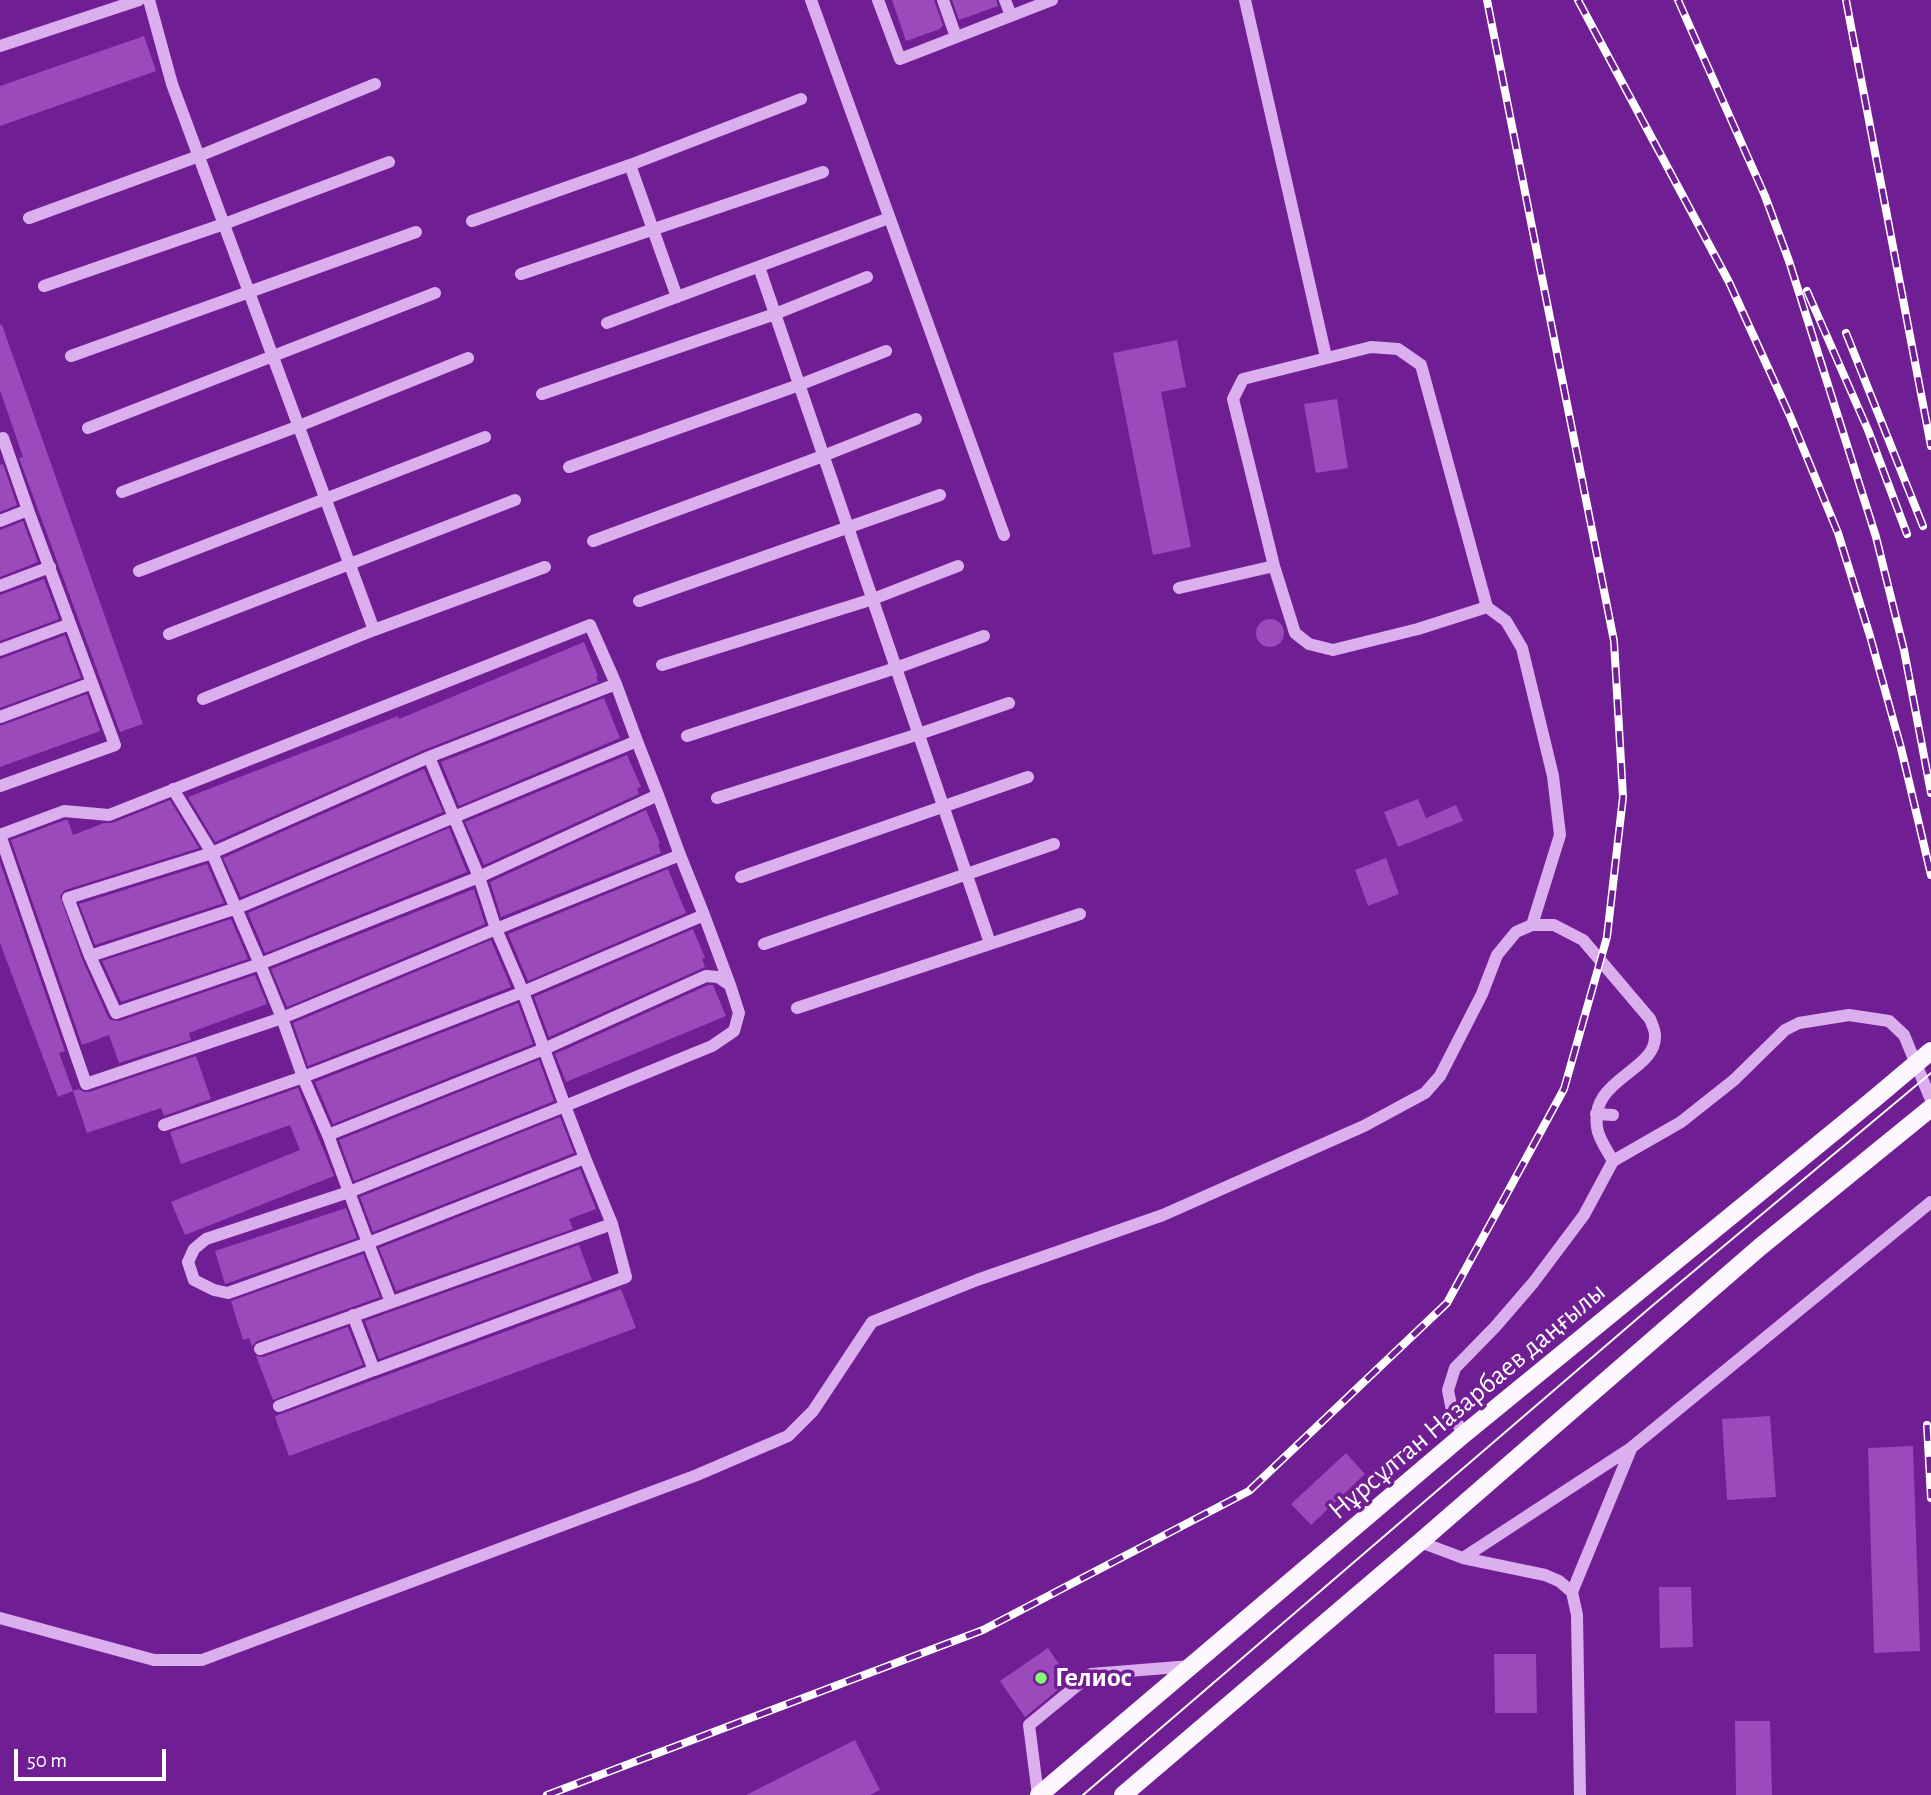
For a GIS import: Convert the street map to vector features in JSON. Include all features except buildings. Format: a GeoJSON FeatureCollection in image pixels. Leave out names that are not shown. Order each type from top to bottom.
{"type":"FeatureCollection","features":[{"type":"Feature","properties":{"kind":"main road","name":"Нұрсұлтан Назарбаев даңғылы"},"geometry":{"type":"LineString","coordinates":[[1038,1795],[1463,1435],[1931,1051]]}},
{"type":"Feature","properties":{"kind":"main road"},"geometry":{"type":"LineString","coordinates":[[1123,1795],[1760,1247],[1931,1108]]}},
{"type":"Feature","properties":{"kind":"street"},"geometry":{"type":"LineString","coordinates":[[0,46],[139,0]]}},
{"type":"Feature","properties":{"kind":"street"},"geometry":{"type":"LineString","coordinates":[[149,0],[172,84],[374,630]]}},
{"type":"Feature","properties":{"kind":"street"},"geometry":{"type":"LineString","coordinates":[[811,0],[1004,535]]}},
{"type":"Feature","properties":{"kind":"street"},"geometry":{"type":"LineString","coordinates":[[878,0],[900,59],[1052,0]]}},
{"type":"Feature","properties":{"kind":"street"},"geometry":{"type":"LineString","coordinates":[[943,0],[956,37]]}},
{"type":"Feature","properties":{"kind":"street"},"geometry":{"type":"LineString","coordinates":[[1005,0],[1011,16]]}},
{"type":"Feature","properties":{"kind":"street"},"geometry":{"type":"LineString","coordinates":[[1245,0],[1326,357]]}},
{"type":"Feature","properties":{"kind":"street"},"geometry":{"type":"LineString","coordinates":[[29,218],[199,156],[375,84]]}},
{"type":"Feature","properties":{"kind":"street"},"geometry":{"type":"LineString","coordinates":[[472,221],[630,165],[801,99]]}},
{"type":"Feature","properties":{"kind":"street"},"geometry":{"type":"LineString","coordinates":[[44,286],[224,224],[389,162]]}},
{"type":"Feature","properties":{"kind":"street"},"geometry":{"type":"LineString","coordinates":[[630,165],[677,297]]}},
{"type":"Feature","properties":{"kind":"street"},"geometry":{"type":"LineString","coordinates":[[521,274],[823,172]]}},
{"type":"Feature","properties":{"kind":"street"},"geometry":{"type":"LineString","coordinates":[[607,323],[889,218]]}},
{"type":"Feature","properties":{"kind":"street"},"geometry":{"type":"LineString","coordinates":[[71,356],[416,232]]}},
{"type":"Feature","properties":{"kind":"street"},"geometry":{"type":"LineString","coordinates":[[759,267],[990,943]]}},
{"type":"Feature","properties":{"kind":"street"},"geometry":{"type":"LineString","coordinates":[[542,394],[775,314],[867,278]]}},
{"type":"Feature","properties":{"kind":"street"},"geometry":{"type":"LineString","coordinates":[[88,428],[435,293]]}},
{"type":"Feature","properties":{"kind":"street"},"geometry":{"type":"LineString","coordinates":[[1487,607],[1418,629],[1333,650],[1309,644],[1295,634],[1274,566],[1233,399],[1243,379],[1371,347],[1398,349],[1421,365],[1487,607],[1506,621],[1522,648],[1553,776],[1560,835],[1532,925]]}},
{"type":"Feature","properties":{"kind":"street"},"geometry":{"type":"LineString","coordinates":[[569,467],[886,351]]}},
{"type":"Feature","properties":{"kind":"street"},"geometry":{"type":"LineString","coordinates":[[122,492],[299,426],[468,358]]}},
{"type":"Feature","properties":{"kind":"street"},"geometry":{"type":"LineString","coordinates":[[593,541],[824,456],[916,419]]}},
{"type":"Feature","properties":{"kind":"street"},"geometry":{"type":"LineString","coordinates":[[0,786],[114,745],[1,436]]}},
{"type":"Feature","properties":{"kind":"street"},"geometry":{"type":"LineString","coordinates":[[139,571],[485,437]]}},
{"type":"Feature","properties":{"kind":"street"},"geometry":{"type":"LineString","coordinates":[[639,601],[940,495]]}},
{"type":"Feature","properties":{"kind":"street"},"geometry":{"type":"LineString","coordinates":[[169,634],[515,500]]}},
{"type":"Feature","properties":{"kind":"street"},"geometry":{"type":"LineString","coordinates":[[0,521],[28,510]]}},
{"type":"Feature","properties":{"kind":"street"},"geometry":{"type":"LineString","coordinates":[[662,665],[873,599],[958,566]]}},
{"type":"Feature","properties":{"kind":"street"},"geometry":{"type":"LineString","coordinates":[[1179,588],[1274,566]]}},
{"type":"Feature","properties":{"kind":"street"},"geometry":{"type":"LineString","coordinates":[[0,586],[50,567]]}},
{"type":"Feature","properties":{"kind":"street"},"geometry":{"type":"LineString","coordinates":[[204,699],[374,630],[545,567]]}},
{"type":"Feature","properties":{"kind":"street"},"geometry":{"type":"LineString","coordinates":[[0,650],[70,624]]}},
{"type":"Feature","properties":{"kind":"street"},"geometry":{"type":"LineString","coordinates":[[585,1158],[368,1243],[228,1293],[214,1290],[194,1280],[188,1262],[194,1249],[206,1239],[349,1192],[712,1046],[734,1031],[739,1013],[730,985],[658,795],[636,741],[617,684],[590,625],[109,815],[64,811],[0,835],[86,1084],[282,1018],[680,855]]}},
{"type":"Feature","properties":{"kind":"street"},"geometry":{"type":"LineString","coordinates":[[687,736],[896,668],[984,636]]}},
{"type":"Feature","properties":{"kind":"street"},"geometry":{"type":"LineString","coordinates":[[0,717],[92,683]]}},
{"type":"Feature","properties":{"kind":"street"},"geometry":{"type":"LineString","coordinates":[[617,684],[429,757],[212,853],[68,898],[116,1013],[260,964],[479,877],[658,795]]}},
{"type":"Feature","properties":{"kind":"street"},"geometry":{"type":"LineString","coordinates":[[717,798],[1009,703]]}},
{"type":"Feature","properties":{"kind":"street"},"geometry":{"type":"LineString","coordinates":[[90,956],[237,908],[636,741]]}},
{"type":"Feature","properties":{"kind":"street"},"geometry":{"type":"LineString","coordinates":[[279,1406],[626,1277],[612,1224],[496,929],[479,877],[429,757]]}},
{"type":"Feature","properties":{"kind":"street"},"geometry":{"type":"LineString","coordinates":[[741,877],[1028,777]]}},
{"type":"Feature","properties":{"kind":"street"},"geometry":{"type":"LineString","coordinates":[[173,789],[212,853],[237,908],[328,1135],[391,1302]]}},
{"type":"Feature","properties":{"kind":"street"},"geometry":{"type":"LineString","coordinates":[[764,944],[1054,844]]}},
{"type":"Feature","properties":{"kind":"street"},"geometry":{"type":"LineString","coordinates":[[797,1008],[1080,914]]}},
{"type":"Feature","properties":{"kind":"street"},"geometry":{"type":"LineString","coordinates":[[164,1125],[303,1077],[523,992],[704,915]]}},
{"type":"Feature","properties":{"kind":"street"},"geometry":{"type":"LineString","coordinates":[[0,1618],[154,1660],[201,1660],[697,1475],[788,1436],[813,1411],[872,1322],[989,1275],[1163,1215],[1364,1126],[1425,1093],[1440,1076],[1482,994],[1497,955],[1516,932],[1532,925],[1554,925],[1583,940],[1650,1019],[1655,1036],[1650,1053],[1604,1094],[1596,1114],[1598,1133],[1613,1161]]}},
{"type":"Feature","properties":{"kind":"street"},"geometry":{"type":"LineString","coordinates":[[328,1135],[544,1049],[706,976],[718,977],[730,985]]}},
{"type":"Feature","properties":{"kind":"street"},"geometry":{"type":"LineString","coordinates":[[1463,1435],[1452,1411],[1448,1391],[1455,1368],[1533,1283],[1584,1214],[1613,1161],[1681,1122],[1734,1080],[1785,1030],[1799,1023],[1830,1017],[1868,1017],[1889,1021],[1904,1035],[1931,1100]]}},
{"type":"Feature","properties":{"kind":"street"},"geometry":{"type":"LineString","coordinates":[[1596,1114],[1613,1115]]}},
{"type":"Feature","properties":{"kind":"street"},"geometry":{"type":"LineString","coordinates":[[1463,1558],[1631,1448],[1931,1202]]}},
{"type":"Feature","properties":{"kind":"street"},"geometry":{"type":"LineString","coordinates":[[260,1349],[612,1224]]}},
{"type":"Feature","properties":{"kind":"street"},"geometry":{"type":"LineString","coordinates":[[353,1315],[374,1370]]}},
{"type":"Feature","properties":{"kind":"street"},"geometry":{"type":"LineString","coordinates":[[1580,1795],[1577,1615],[1572,1592],[1631,1448]]}},
{"type":"Feature","properties":{"kind":"street"},"geometry":{"type":"LineString","coordinates":[[1420,1542],[1463,1558],[1545,1575],[1559,1581],[1572,1592]]}},
{"type":"Feature","properties":{"kind":"street"},"geometry":{"type":"LineString","coordinates":[[1038,1795],[1029,1725],[1090,1674],[1194,1665]]}},
{"type":"Feature","properties":{"kind":"tram line"},"geometry":{"type":"LineString","coordinates":[[1083,1795],[1652,1306],[1931,1073]]}},
{"type":"Feature","properties":{"kind":"railway"},"geometry":{"type":"LineString","coordinates":[[547,1795],[983,1630],[1249,1491],[1447,1303],[1564,1089],[1607,937],[1623,797],[1614,641],[1487,0]]}},
{"type":"Feature","properties":{"kind":"railway"},"geometry":{"type":"LineString","coordinates":[[1578,0],[1729,282],[1790,416],[1838,533],[1901,748],[1931,875]]}},
{"type":"Feature","properties":{"kind":"railway"},"geometry":{"type":"LineString","coordinates":[[1678,0],[1765,196],[1789,261],[1876,537],[1904,650],[1931,793]]}},
{"type":"Feature","properties":{"kind":"railway"},"geometry":{"type":"LineString","coordinates":[[1846,0],[1931,446]]}},
{"type":"Feature","properties":{"kind":"railway"},"geometry":{"type":"LineString","coordinates":[[1807,291],[1868,430],[1907,534]]}},
{"type":"Feature","properties":{"kind":"railway"},"geometry":{"type":"LineString","coordinates":[[1846,333],[1923,526]]}},
{"type":"Feature","properties":{"kind":"railway"},"geometry":{"type":"LineString","coordinates":[[1927,1425],[1931,1498]]}},
{"type":"Feature","properties":{"kind":"place","name":"Гелиос"},"geometry":{"type":"Point","coordinates":[1041,1678]}}]}
